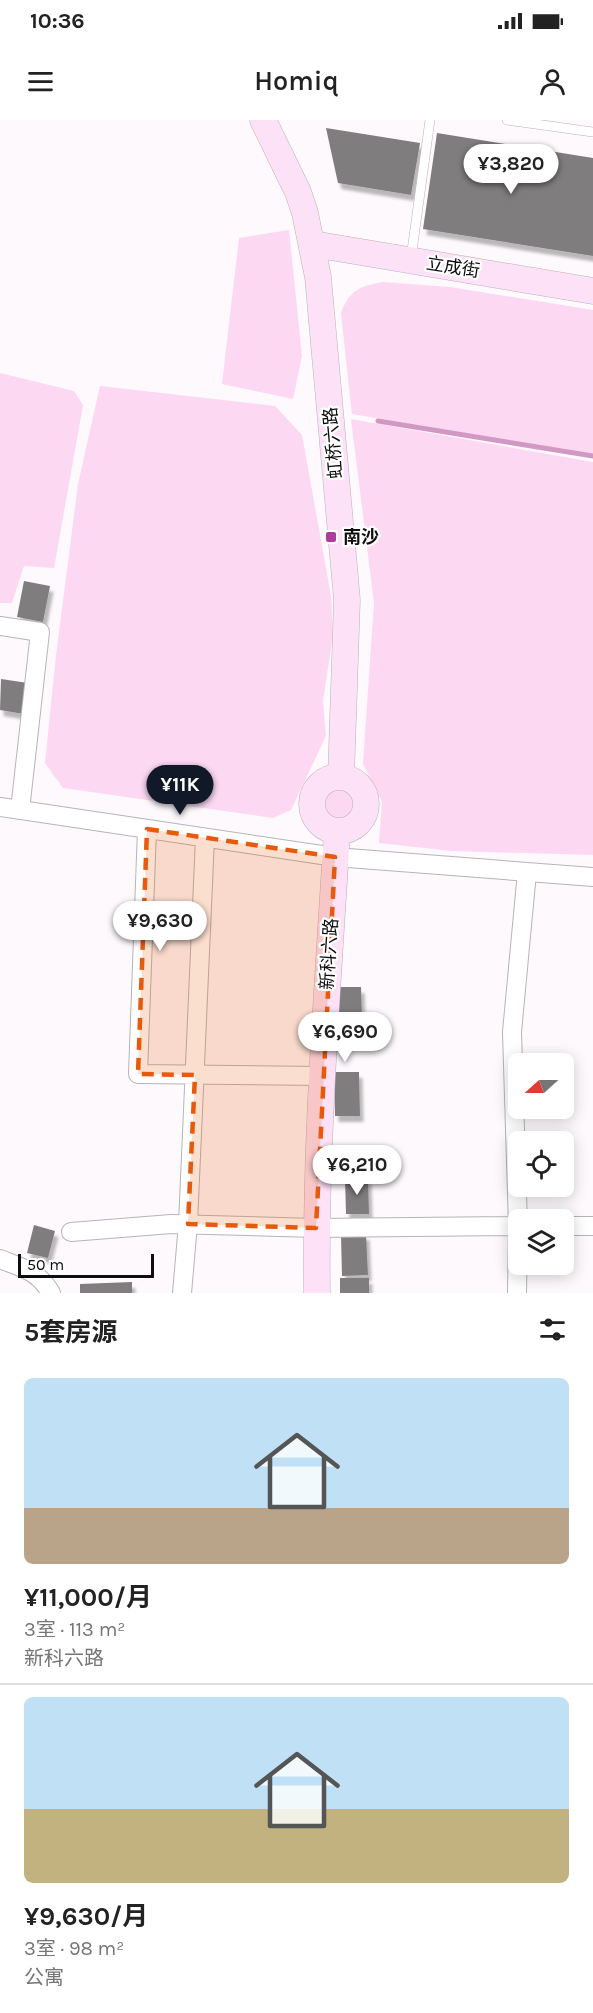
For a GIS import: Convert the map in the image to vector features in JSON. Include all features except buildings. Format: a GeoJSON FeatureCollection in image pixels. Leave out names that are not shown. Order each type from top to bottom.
{"type":"FeatureCollection","features":[{"type":"Feature","properties":{"kind":"street","name":"虹桥六路"},"geometry":{"type":"LineString","coordinates":[[263,120],[298,192],[313,244],[318,276],[347,600],[340,777]]}},
{"type":"Feature","properties":{"kind":"street","name":"立成街"},"geometry":{"type":"LineString","coordinates":[[313,244],[593,291]]}},
{"type":"Feature","properties":{"kind":"street"},"geometry":{"type":"LineString","coordinates":[[0,626],[40,632],[20,810]]}},
{"type":"Feature","properties":{"kind":"street"},"geometry":{"type":"LineString","coordinates":[[340,777],[356,783],[362,790],[366,806],[360,822],[353,828],[337,832],[328,829],[315,816],[312,807],[316,789],[323,782],[340,777]]}},
{"type":"Feature","properties":{"kind":"street"},"geometry":{"type":"LineString","coordinates":[[0,792],[20,810]]}},
{"type":"Feature","properties":{"kind":"street"},"geometry":{"type":"LineString","coordinates":[[0,807],[335,857],[593,877]]}},
{"type":"Feature","properties":{"kind":"street"},"geometry":{"type":"LineString","coordinates":[[147,829],[138,1074],[322,1076]]}},
{"type":"Feature","properties":{"kind":"street","name":"新科六路"},"geometry":{"type":"LineString","coordinates":[[317,1293],[316,1228],[322,1076],[337,832]]}},
{"type":"Feature","properties":{"kind":"street"},"geometry":{"type":"LineString","coordinates":[[182,1293],[188,1224],[205,838]]}},
{"type":"Feature","properties":{"kind":"street"},"geometry":{"type":"LineString","coordinates":[[518,1209],[512,1032],[527,872]]}},
{"type":"Feature","properties":{"kind":"street"},"geometry":{"type":"LineString","coordinates":[[72,1232],[171,1224],[316,1228],[508,1226]]}},
{"type":"Feature","properties":{"kind":"street"},"geometry":{"type":"LineString","coordinates":[[574,1226],[593,1226]]}},
{"type":"Feature","properties":{"kind":"street"},"geometry":{"type":"LineString","coordinates":[[0,1259],[32,1272],[44,1280],[51,1293]]}},
{"type":"Feature","properties":{"kind":"street"},"geometry":{"type":"LineString","coordinates":[[517,1293],[518,1275]]}},
{"type":"Feature","properties":{"kind":"lane"},"geometry":{"type":"LineString","coordinates":[[411,261],[430,120]]}},
{"type":"Feature","properties":{"kind":"lane"},"geometry":{"type":"LineString","coordinates":[[507,120],[593,132]]}},
{"type":"Feature","properties":{"kind":"highlighted area"},"geometry":{"type":"Polygon","coordinates":[[[147,829],[335,857],[316,1228],[188,1224],[195,1075],[138,1074],[147,829]]]}},
{"type":"Feature","properties":{"kind":"shaded area"},"geometry":{"type":"Polygon","coordinates":[[[289,230],[302,356],[293,399],[222,384],[239,238],[289,230]]]}},
{"type":"Feature","properties":{"kind":"shaded area"},"geometry":{"type":"Polygon","coordinates":[[[383,282],[450,287],[593,310],[593,455],[352,414],[341,313],[348,299],[357,290],[383,282]]]}},
{"type":"Feature","properties":{"kind":"shaded area"},"geometry":{"type":"Polygon","coordinates":[[[0,373],[74,391],[83,405],[54,568],[24,566],[12,603],[0,603],[0,373]]]}},
{"type":"Feature","properties":{"kind":"shaded area"},"geometry":{"type":"Polygon","coordinates":[[[100,386],[275,406],[302,435],[331,596],[333,635],[323,701],[326,736],[291,810],[273,818],[63,788],[45,763],[78,484],[100,386]]]}},
{"type":"Feature","properties":{"kind":"shaded area"},"geometry":{"type":"Polygon","coordinates":[[[351,419],[593,462],[593,855],[451,851],[379,843],[382,802],[363,764],[374,603],[351,419]]]}},
{"type":"Feature","properties":{"kind":"shaded area"},"geometry":{"type":"Polygon","coordinates":[[[344,784],[352,791],[356,800],[355,810],[348,818],[339,820],[331,818],[326,814],[324,801],[327,794],[334,788],[344,784]]]}},
{"type":"Feature","properties":{"kind":"waterway"},"geometry":{"type":"LineString","coordinates":[[378,421],[593,456]]}},
{"type":"Feature","properties":{"kind":"place","name":"南沙"},"geometry":{"type":"Point","coordinates":[331,537]}}]}
